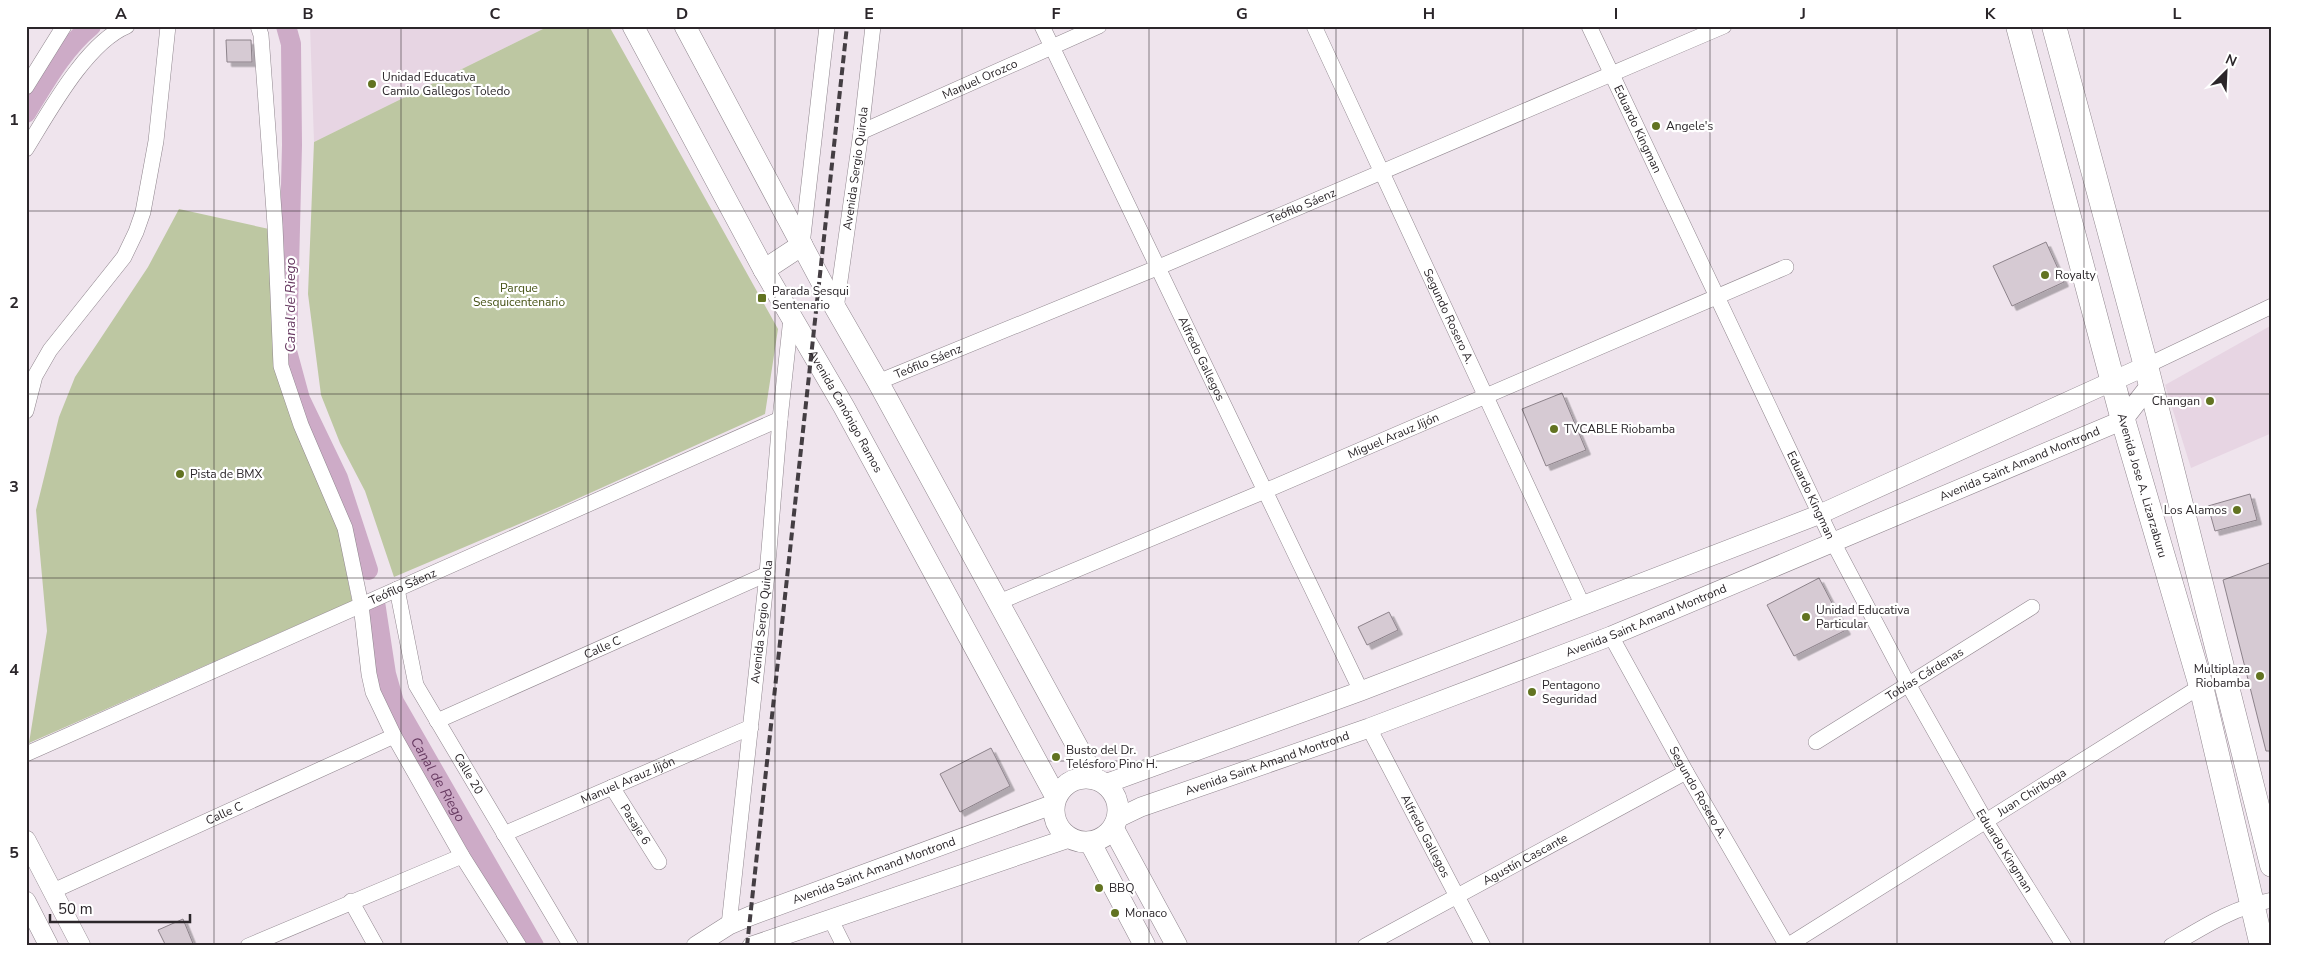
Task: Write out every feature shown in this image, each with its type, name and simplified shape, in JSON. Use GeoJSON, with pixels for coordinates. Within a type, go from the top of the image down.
{"type":"FeatureCollection","features":[{"type":"Feature","properties":{"kind":"main road","name":"Avenida Canónigo Ramos"},"geometry":{"type":"LineString","coordinates":[[633,26],[764,270],[844,407],[1055,800],[1056,823],[1062,832],[1080,840],[1146,946]]}},
{"type":"Feature","properties":{"kind":"main road"},"geometry":{"type":"LineString","coordinates":[[685,26],[836,309],[999,602],[1100,782],[1115,796],[1118,802],[1116,823],[1177,946]]}},
{"type":"Feature","properties":{"kind":"main road","name":"Avenida Jose A. Lizarzaburu"},"geometry":{"type":"LineString","coordinates":[[2018,26],[2115,381],[2123,420],[2262,902],[2262,946]]}},
{"type":"Feature","properties":{"kind":"main road"},"geometry":{"type":"LineString","coordinates":[[2054,26],[2149,375],[2272,865]]}},
{"type":"Feature","properties":{"kind":"main road"},"geometry":{"type":"LineString","coordinates":[[764,270],[802,245]]}},
{"type":"Feature","properties":{"kind":"main road"},"geometry":{"type":"LineString","coordinates":[[1055,800],[1060,790],[1072,781],[1087,778],[1100,782]]}},
{"type":"Feature","properties":{"kind":"main road"},"geometry":{"type":"LineString","coordinates":[[1080,840],[1099,840],[1116,823]]}},
{"type":"Feature","properties":{"kind":"street"},"geometry":{"type":"LineString","coordinates":[[26,87],[64,26]]}},
{"type":"Feature","properties":{"kind":"street"},"geometry":{"type":"LineString","coordinates":[[26,149],[57,98],[100,44],[127,26]]}},
{"type":"Feature","properties":{"kind":"street"},"geometry":{"type":"LineString","coordinates":[[26,411],[30,376],[62,333],[124,257],[136,232],[143,212],[156,141],[168,26]]}},
{"type":"Feature","properties":{"kind":"street"},"geometry":{"type":"LineString","coordinates":[[258,26],[261,35],[275,225],[281,366],[301,426],[345,528],[361,605],[369,674],[373,692],[394,736],[462,856],[519,946]]}},
{"type":"Feature","properties":{"kind":"street"},"geometry":{"type":"LineString","coordinates":[[802,245],[827,26]]}},
{"type":"Feature","properties":{"kind":"street","name":"Avenida Sergio Quirola"},"geometry":{"type":"LineString","coordinates":[[836,309],[861,132],[872,26]]}},
{"type":"Feature","properties":{"kind":"street","name":"Alfredo Gallegos"},"geometry":{"type":"LineString","coordinates":[[1042,26],[1361,691]]}},
{"type":"Feature","properties":{"kind":"street","name":"Manuel Orozco"},"geometry":{"type":"LineString","coordinates":[[861,132],[1099,26]]}},
{"type":"Feature","properties":{"kind":"street","name":"Segundo Rosero A."},"geometry":{"type":"LineString","coordinates":[[1314,26],[1583,606]]}},
{"type":"Feature","properties":{"kind":"street","name":"Eduardo Kingman"},"geometry":{"type":"LineString","coordinates":[[1589,26],[1818,515],[1908,684],[1985,820],[2064,946]]}},
{"type":"Feature","properties":{"kind":"street","name":"Teófilo Sáenz"},"geometry":{"type":"LineString","coordinates":[[878,382],[1158,267],[1724,26]]}},
{"type":"Feature","properties":{"kind":"street","name":"Miguel Arauz Jijón"},"geometry":{"type":"LineString","coordinates":[[999,602],[1486,397],[1786,267]]}},
{"type":"Feature","properties":{"kind":"street"},"geometry":{"type":"LineString","coordinates":[[1100,782],[1361,691],[1818,515],[2115,381],[2149,375],[2174,354],[2272,306]]}},
{"type":"Feature","properties":{"kind":"street","name":"Avenida Sergio Quirola"},"geometry":{"type":"LineString","coordinates":[[729,925],[767,574],[780,419],[791,318]]}},
{"type":"Feature","properties":{"kind":"street","name":"Avenida Saint Amand Montrond"},"geometry":{"type":"LineString","coordinates":[[1116,823],[1141,807],[1369,728],[1611,636],[2123,420],[2149,375]]}},
{"type":"Feature","properties":{"kind":"street","name":"Teófilo Sáenz"},"geometry":{"type":"LineString","coordinates":[[26,754],[780,419]]}},
{"type":"Feature","properties":{"kind":"street","name":"Calle C"},"geometry":{"type":"LineString","coordinates":[[437,720],[767,574]]}},
{"type":"Feature","properties":{"kind":"street","name":"Calle 20"},"geometry":{"type":"LineString","coordinates":[[397,590],[416,685],[571,946]]}},
{"type":"Feature","properties":{"kind":"street","name":"Tobías Cárdenas"},"geometry":{"type":"LineString","coordinates":[[1816,742],[2032,607]]}},
{"type":"Feature","properties":{"kind":"street","name":"Segundo Rosero A."},"geometry":{"type":"LineString","coordinates":[[1611,636],[1686,772],[1787,946]]}},
{"type":"Feature","properties":{"kind":"street","name":"Juan Chiriboga"},"geometry":{"type":"LineString","coordinates":[[1787,946],[2201,686]]}},
{"type":"Feature","properties":{"kind":"street","name":"Manuel Arauz Jijón"},"geometry":{"type":"LineString","coordinates":[[504,834],[751,727]]}},
{"type":"Feature","properties":{"kind":"street","name":"Alfredo Gallegos"},"geometry":{"type":"LineString","coordinates":[[1369,728],[1455,897],[1483,946]]}},
{"type":"Feature","properties":{"kind":"street","name":"Calle C"},"geometry":{"type":"LineString","coordinates":[[53,891],[394,736]]}},
{"type":"Feature","properties":{"kind":"street","name":"Agustín Cascante"},"geometry":{"type":"LineString","coordinates":[[1365,946],[1686,772]]}},
{"type":"Feature","properties":{"kind":"street","name":"Pasaje 6"},"geometry":{"type":"LineString","coordinates":[[612,787],[659,862]]}},
{"type":"Feature","properties":{"kind":"street","name":"Avenida Saint Amand Montrond"},"geometry":{"type":"LineString","coordinates":[[696,946],[729,925],[1055,800]]}},
{"type":"Feature","properties":{"kind":"street"},"geometry":{"type":"LineString","coordinates":[[26,840],[81,946]]}},
{"type":"Feature","properties":{"kind":"street"},"geometry":{"type":"LineString","coordinates":[[752,946],[1080,840]]}},
{"type":"Feature","properties":{"kind":"street"},"geometry":{"type":"LineString","coordinates":[[248,946],[351,901],[462,856]]}},
{"type":"Feature","properties":{"kind":"street"},"geometry":{"type":"LineString","coordinates":[[26,901],[49,946]]}},
{"type":"Feature","properties":{"kind":"street"},"geometry":{"type":"LineString","coordinates":[[351,901],[376,946]]}},
{"type":"Feature","properties":{"kind":"street"},"geometry":{"type":"LineString","coordinates":[[2171,946],[2225,914],[2262,902]]}},
{"type":"Feature","properties":{"kind":"street"},"geometry":{"type":"LineString","coordinates":[[832,920],[844,946]]}},
{"type":"Feature","properties":{"kind":"shaded area","name":"Unidad Educativa Camilo Gallegos Toledo"},"geometry":{"type":"Polygon","coordinates":[[[310,26],[549,26],[314,142],[310,26]]]}},
{"type":"Feature","properties":{"kind":"shaded area","name":"Changan"},"geometry":{"type":"Polygon","coordinates":[[[2272,325],[2272,433],[2191,468],[2165,385],[2272,325]]]}},
{"type":"Feature","properties":{"kind":"green space","name":"Parque Sesquicentenario"},"geometry":{"type":"Polygon","coordinates":[[[549,26],[609,26],[778,329],[765,414],[559,507],[394,577],[365,491],[340,443],[321,395],[308,294],[314,142],[549,26]]]}},
{"type":"Feature","properties":{"kind":"green space","name":"Pista de BMX"},"geometry":{"type":"Polygon","coordinates":[[[179,209],[269,229],[275,364],[338,529],[352,601],[29,743],[47,631],[36,510],[59,417],[75,377],[148,267],[179,209]]]}},
{"type":"Feature","properties":{"kind":"building"},"geometry":{"type":"Polygon","coordinates":[[[226,40],[251,40],[252,62],[227,62],[226,40]]]}},
{"type":"Feature","properties":{"kind":"building"},"geometry":{"type":"Polygon","coordinates":[[[2046,242],[2064,282],[2012,306],[1993,266],[2046,242]]]}},
{"type":"Feature","properties":{"kind":"building","name":"TVCABLE Riobamba"},"geometry":{"type":"Polygon","coordinates":[[[1562,393],[1586,450],[1546,466],[1522,409],[1562,393]]]}},
{"type":"Feature","properties":{"kind":"building"},"geometry":{"type":"Polygon","coordinates":[[[2250,494],[2257,520],[2215,531],[2208,506],[2250,494]]]}},
{"type":"Feature","properties":{"kind":"building","name":"Multiplaza Riobamba"},"geometry":{"type":"Polygon","coordinates":[[[2272,562],[2272,751],[2266,751],[2223,580],[2272,562]]]}},
{"type":"Feature","properties":{"kind":"building","name":"Unidad Educativa Particular"},"geometry":{"type":"Polygon","coordinates":[[[1819,578],[1846,630],[1794,656],[1767,605],[1819,578]]]}},
{"type":"Feature","properties":{"kind":"building"},"geometry":{"type":"Polygon","coordinates":[[[1389,612],[1398,630],[1367,645],[1358,627],[1389,612]]]}},
{"type":"Feature","properties":{"kind":"building"},"geometry":{"type":"Polygon","coordinates":[[[991,748],[1010,786],[960,812],[940,774],[991,748]]]}},
{"type":"Feature","properties":{"kind":"building"},"geometry":{"type":"Polygon","coordinates":[[[183,919],[194,946],[166,946],[158,930],[183,919]]]}},
{"type":"Feature","properties":{"kind":"waterway","name":"Canal de Riego"},"geometry":{"type":"LineString","coordinates":[[26,113],[63,55],[91,26]]}},
{"type":"Feature","properties":{"kind":"waterway","name":"Canal de Riego"},"geometry":{"type":"LineString","coordinates":[[286,26],[291,44],[292,145],[287,351],[300,399],[338,478],[368,570]]}},
{"type":"Feature","properties":{"kind":"waterway","name":"Canal de Riego"},"geometry":{"type":"LineString","coordinates":[[375,602],[386,674],[394,702],[534,946]]}},
{"type":"Feature","properties":{"kind":"railway"},"geometry":{"type":"LineString","coordinates":[[747,946],[847,26]]}},
{"type":"Feature","properties":{"kind":"place","name":"Unidad Educativa Camilo Gallegos Toledo"},"geometry":{"type":"Point","coordinates":[372,84]}},
{"type":"Feature","properties":{"kind":"place","name":"Angele's"},"geometry":{"type":"Point","coordinates":[1656,126]}},
{"type":"Feature","properties":{"kind":"place","name":"Royalty"},"geometry":{"type":"Point","coordinates":[2045,275]}},
{"type":"Feature","properties":{"kind":"place","name":"Parada Sesqui Sentenario"},"geometry":{"type":"Point","coordinates":[762,298]}},
{"type":"Feature","properties":{"kind":"place","name":"Changan"},"geometry":{"type":"Point","coordinates":[2210,401]}},
{"type":"Feature","properties":{"kind":"place","name":"TVCABLE Riobamba"},"geometry":{"type":"Point","coordinates":[1554,429]}},
{"type":"Feature","properties":{"kind":"place","name":"Pista de BMX"},"geometry":{"type":"Point","coordinates":[180,474]}},
{"type":"Feature","properties":{"kind":"place","name":"Los Alamos"},"geometry":{"type":"Point","coordinates":[2237,510]}},
{"type":"Feature","properties":{"kind":"place","name":"Unidad Educativa Particular"},"geometry":{"type":"Point","coordinates":[1806,617]}},
{"type":"Feature","properties":{"kind":"place","name":"Multiplaza Riobamba"},"geometry":{"type":"Point","coordinates":[2260,676]}},
{"type":"Feature","properties":{"kind":"place","name":"Pentagono Seguridad"},"geometry":{"type":"Point","coordinates":[1532,692]}},
{"type":"Feature","properties":{"kind":"place","name":"Busto del Dr. Telésforo Pino H."},"geometry":{"type":"Point","coordinates":[1056,757]}},
{"type":"Feature","properties":{"kind":"place","name":"BBQ"},"geometry":{"type":"Point","coordinates":[1099,888]}},
{"type":"Feature","properties":{"kind":"place","name":"Monaco"},"geometry":{"type":"Point","coordinates":[1115,913]}}]}
